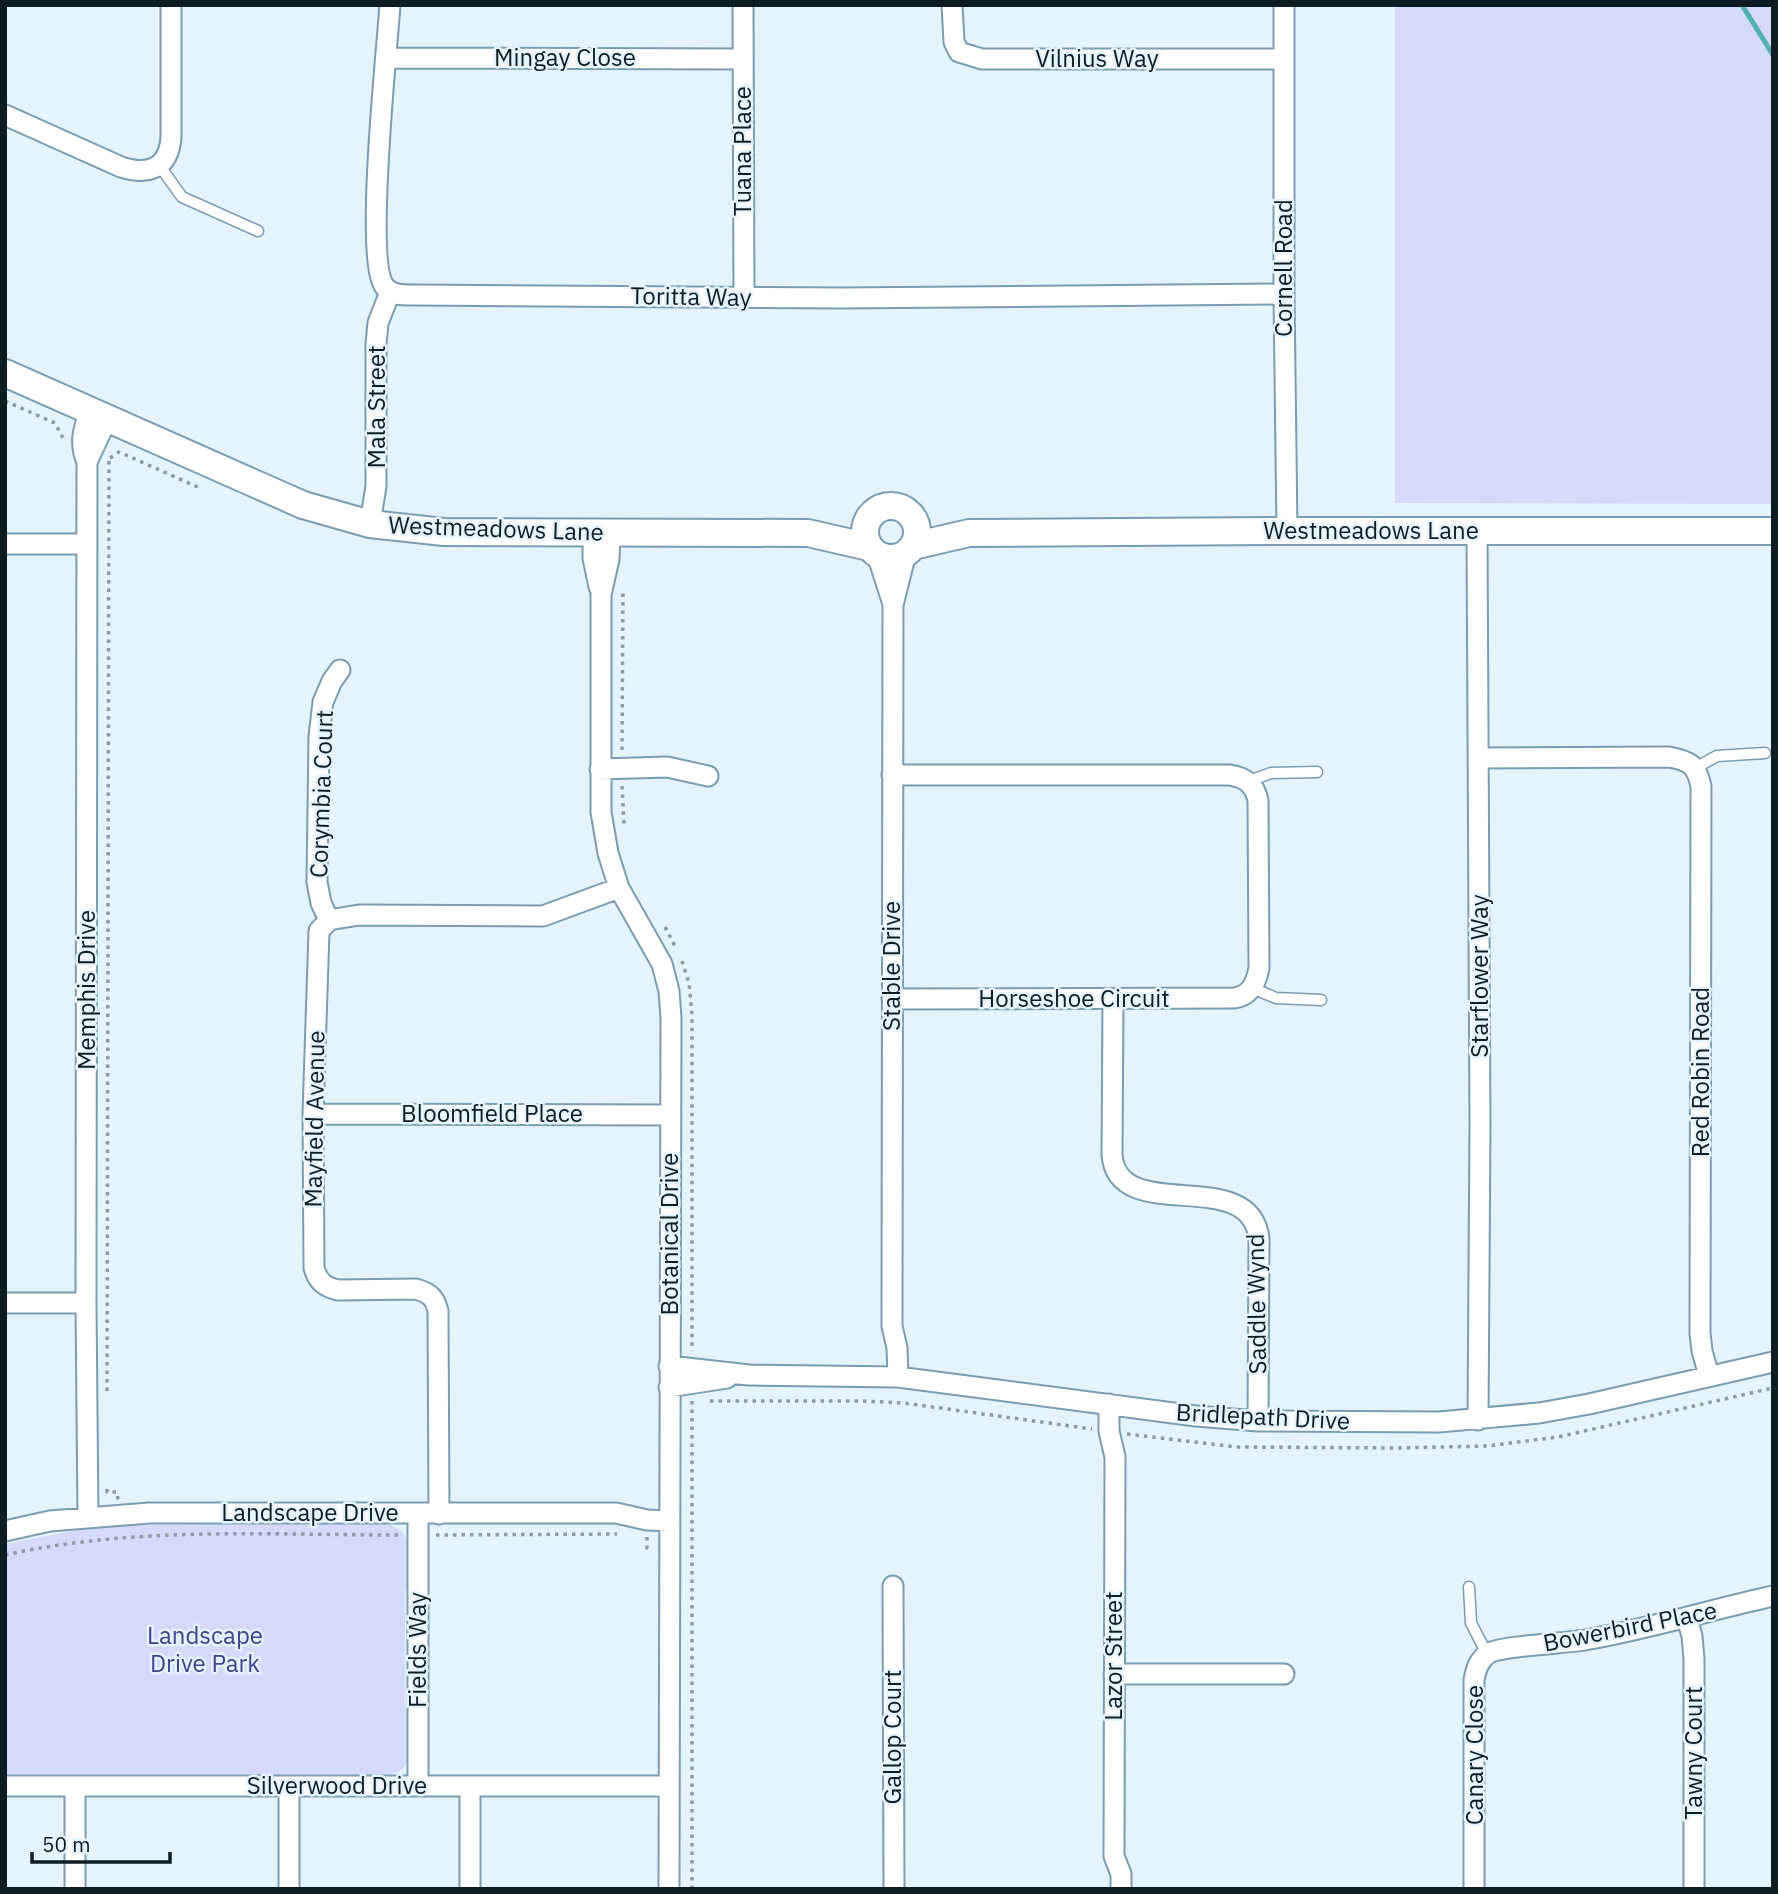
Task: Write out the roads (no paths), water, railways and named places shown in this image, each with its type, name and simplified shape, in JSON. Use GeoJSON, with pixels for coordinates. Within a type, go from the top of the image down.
{"type":"FeatureCollection","features":[{"type":"Feature","properties":{"kind":"street"},"geometry":{"type":"LineString","coordinates":[[5,115],[121,167],[141,171],[159,165],[168,156],[171,137],[171,5]]}},
{"type":"Feature","properties":{"kind":"street"},"geometry":{"type":"LineString","coordinates":[[390,5],[378,156],[377,264],[383,286],[390,292]]}},
{"type":"Feature","properties":{"kind":"street","name":"Tuana Place"},"geometry":{"type":"LineString","coordinates":[[743,5],[744,298]]}},
{"type":"Feature","properties":{"kind":"street","name":"Vilnius Way"},"geometry":{"type":"LineString","coordinates":[[953,5],[954,42],[959,52],[982,59],[1284,59]]}},
{"type":"Feature","properties":{"kind":"street","name":"Cornell Road"},"geometry":{"type":"LineString","coordinates":[[1284,5],[1287,530]]}},
{"type":"Feature","properties":{"kind":"street","name":"Mingay Close"},"geometry":{"type":"LineString","coordinates":[[387,58],[743,59]]}},
{"type":"Feature","properties":{"kind":"street","name":"Toritta Way"},"geometry":{"type":"LineString","coordinates":[[390,292],[415,295],[744,298],[1284,294]]}},
{"type":"Feature","properties":{"kind":"street","name":"Mala Street"},"geometry":{"type":"LineString","coordinates":[[370,524],[376,486],[376,344],[378,323],[390,292]]}},
{"type":"Feature","properties":{"kind":"street","name":"Westmeadows Lane"},"geometry":{"type":"LineString","coordinates":[[5,373],[303,505],[370,524],[444,532],[808,533],[871,516]]}},
{"type":"Feature","properties":{"kind":"street","name":"Memphis Drive"},"geometry":{"type":"LineString","coordinates":[[88,1518],[86,544],[87,462],[99,415]]}},
{"type":"Feature","properties":{"kind":"street"},"geometry":{"type":"LineString","coordinates":[[892,506],[907,512],[913,518],[917,532],[910,550],[890,558],[873,550],[865,531],[871,516],[884,507],[892,506]]}},
{"type":"Feature","properties":{"kind":"street","name":"Westmeadows Lane"},"geometry":{"type":"LineString","coordinates":[[913,518],[969,533]]}},
{"type":"Feature","properties":{"kind":"street","name":"Westmeadows Lane"},"geometry":{"type":"LineString","coordinates":[[910,550],[969,533],[1287,530],[1773,531]]}},
{"type":"Feature","properties":{"kind":"street","name":"Starflower Way"},"geometry":{"type":"LineString","coordinates":[[1477,531],[1478,1420]]}},
{"type":"Feature","properties":{"kind":"street","name":"Botanical Drive"},"geometry":{"type":"LineString","coordinates":[[601,533],[609,559],[601,595],[601,812],[608,853],[619,888],[662,964],[669,991],[671,1017],[669,1889]]}},
{"type":"Feature","properties":{"kind":"street","name":"Westmeadows Lane"},"geometry":{"type":"LineString","coordinates":[[808,533],[873,550]]}},
{"type":"Feature","properties":{"kind":"street"},"geometry":{"type":"LineString","coordinates":[[5,544],[86,544]]}},
{"type":"Feature","properties":{"kind":"street","name":"Stable Drive"},"geometry":{"type":"LineString","coordinates":[[873,550],[885,574],[893,605],[892,1326],[887,1342],[891,1377]]}},
{"type":"Feature","properties":{"kind":"street","name":"Stable Drive"},"geometry":{"type":"LineString","coordinates":[[893,605],[910,550]]}},
{"type":"Feature","properties":{"kind":"street","name":"Corymbia Court"},"geometry":{"type":"LineString","coordinates":[[329,919],[321,903],[317,882],[319,736],[323,702],[340,670]]}},
{"type":"Feature","properties":{"kind":"street"},"geometry":{"type":"LineString","coordinates":[[1479,758],[1669,757],[1686,761],[1695,768]]}},
{"type":"Feature","properties":{"kind":"street"},"geometry":{"type":"LineString","coordinates":[[600,769],[667,767],[708,776]]}},
{"type":"Feature","properties":{"kind":"street","name":"Red Robin Road"},"geometry":{"type":"LineString","coordinates":[[1695,768],[1701,786],[1700,1333],[1709,1376]]}},
{"type":"Feature","properties":{"kind":"street"},"geometry":{"type":"LineString","coordinates":[[892,775],[1229,775],[1249,782],[1258,801],[1259,968],[1252,988]]}},
{"type":"Feature","properties":{"kind":"street"},"geometry":{"type":"LineString","coordinates":[[329,919],[359,915],[543,916],[619,888]]}},
{"type":"Feature","properties":{"kind":"street","name":"Mayfield Avenue"},"geometry":{"type":"LineString","coordinates":[[329,919],[322,925],[318,942],[313,1114],[316,1275],[327,1287],[338,1290],[416,1289],[427,1292],[436,1302],[439,1514]]}},
{"type":"Feature","properties":{"kind":"street","name":"Horseshoe Circuit"},"geometry":{"type":"LineString","coordinates":[[892,999],[1224,999],[1240,997],[1252,988]]}},
{"type":"Feature","properties":{"kind":"street","name":"Saddle Wynd"},"geometry":{"type":"LineString","coordinates":[[1112,999],[1112,1155],[1118,1177],[1139,1189],[1234,1204],[1255,1220],[1259,1238],[1258,1421]]}},
{"type":"Feature","properties":{"kind":"street","name":"Bloomfield Place"},"geometry":{"type":"LineString","coordinates":[[313,1114],[671,1115]]}},
{"type":"Feature","properties":{"kind":"street"},"geometry":{"type":"LineString","coordinates":[[5,1303],[86,1303]]}},
{"type":"Feature","properties":{"kind":"street","name":"Bridlepath Drive"},"geometry":{"type":"LineString","coordinates":[[669,1366],[749,1375],[891,1377],[1258,1421],[1478,1420],[1590,1404],[1773,1362]]}},
{"type":"Feature","properties":{"kind":"street","name":"Bridlepath Drive"},"geometry":{"type":"LineString","coordinates":[[669,1387],[749,1375]]}},
{"type":"Feature","properties":{"kind":"street","name":"Lazor Street"},"geometry":{"type":"LineString","coordinates":[[1108,1889],[1108,1874],[1114,1856],[1115,1457],[1121,1433],[1116,1406]]}},
{"type":"Feature","properties":{"kind":"street","name":"Landscape Drive"},"geometry":{"type":"LineString","coordinates":[[5,1531],[50,1521],[118,1515],[616,1513],[647,1506],[670,1513]]}},
{"type":"Feature","properties":{"kind":"street","name":"Fields Way"},"geometry":{"type":"LineString","coordinates":[[418,1513],[418,1786]]}},
{"type":"Feature","properties":{"kind":"street","name":"Gallop Court"},"geometry":{"type":"LineString","coordinates":[[893,1586],[894,1889]]}},
{"type":"Feature","properties":{"kind":"street","name":"Bowerbird Place"},"geometry":{"type":"LineString","coordinates":[[1488,1654],[1586,1640],[1773,1596]]}},
{"type":"Feature","properties":{"kind":"street","name":"Tawny Court"},"geometry":{"type":"LineString","coordinates":[[1687,1618],[1694,1659],[1694,1889]]}},
{"type":"Feature","properties":{"kind":"street","name":"Canary Close"},"geometry":{"type":"LineString","coordinates":[[1474,1889],[1474,1680],[1479,1662],[1488,1654]]}},
{"type":"Feature","properties":{"kind":"street"},"geometry":{"type":"LineString","coordinates":[[1114,1674],[1284,1674]]}},
{"type":"Feature","properties":{"kind":"street","name":"Silverwood Drive"},"geometry":{"type":"LineString","coordinates":[[5,1786],[669,1786]]}},
{"type":"Feature","properties":{"kind":"street"},"geometry":{"type":"LineString","coordinates":[[75,1786],[75,1889]]}},
{"type":"Feature","properties":{"kind":"street"},"geometry":{"type":"LineString","coordinates":[[289,1786],[289,1889]]}},
{"type":"Feature","properties":{"kind":"street"},"geometry":{"type":"LineString","coordinates":[[470,1786],[470,1889]]}},
{"type":"Feature","properties":{"kind":"street","name":"Lazor Street"},"geometry":{"type":"LineString","coordinates":[[1114,1856],[1121,1874],[1121,1889]]}},
{"type":"Feature","properties":{"kind":"lane"},"geometry":{"type":"LineString","coordinates":[[159,165],[182,197],[258,231]]}},
{"type":"Feature","properties":{"kind":"lane"},"geometry":{"type":"LineString","coordinates":[[1695,768],[1717,756],[1765,753]]}},
{"type":"Feature","properties":{"kind":"lane"},"geometry":{"type":"LineString","coordinates":[[1249,782],[1271,773],[1317,772]]}},
{"type":"Feature","properties":{"kind":"lane"},"geometry":{"type":"LineString","coordinates":[[1252,988],[1276,998],[1321,1000]]}},
{"type":"Feature","properties":{"kind":"lane","name":"Canary Close"},"geometry":{"type":"LineString","coordinates":[[1469,1587],[1471,1623],[1488,1654]]}},
{"type":"Feature","properties":{"kind":"waterway"},"geometry":{"type":"LineString","coordinates":[[1742,5],[1773,55]]}},
{"type":"Feature","properties":{"kind":"park label","name":"Landscape Drive Park"},"geometry":{"type":"Point","coordinates":[205,1650]}}]}
